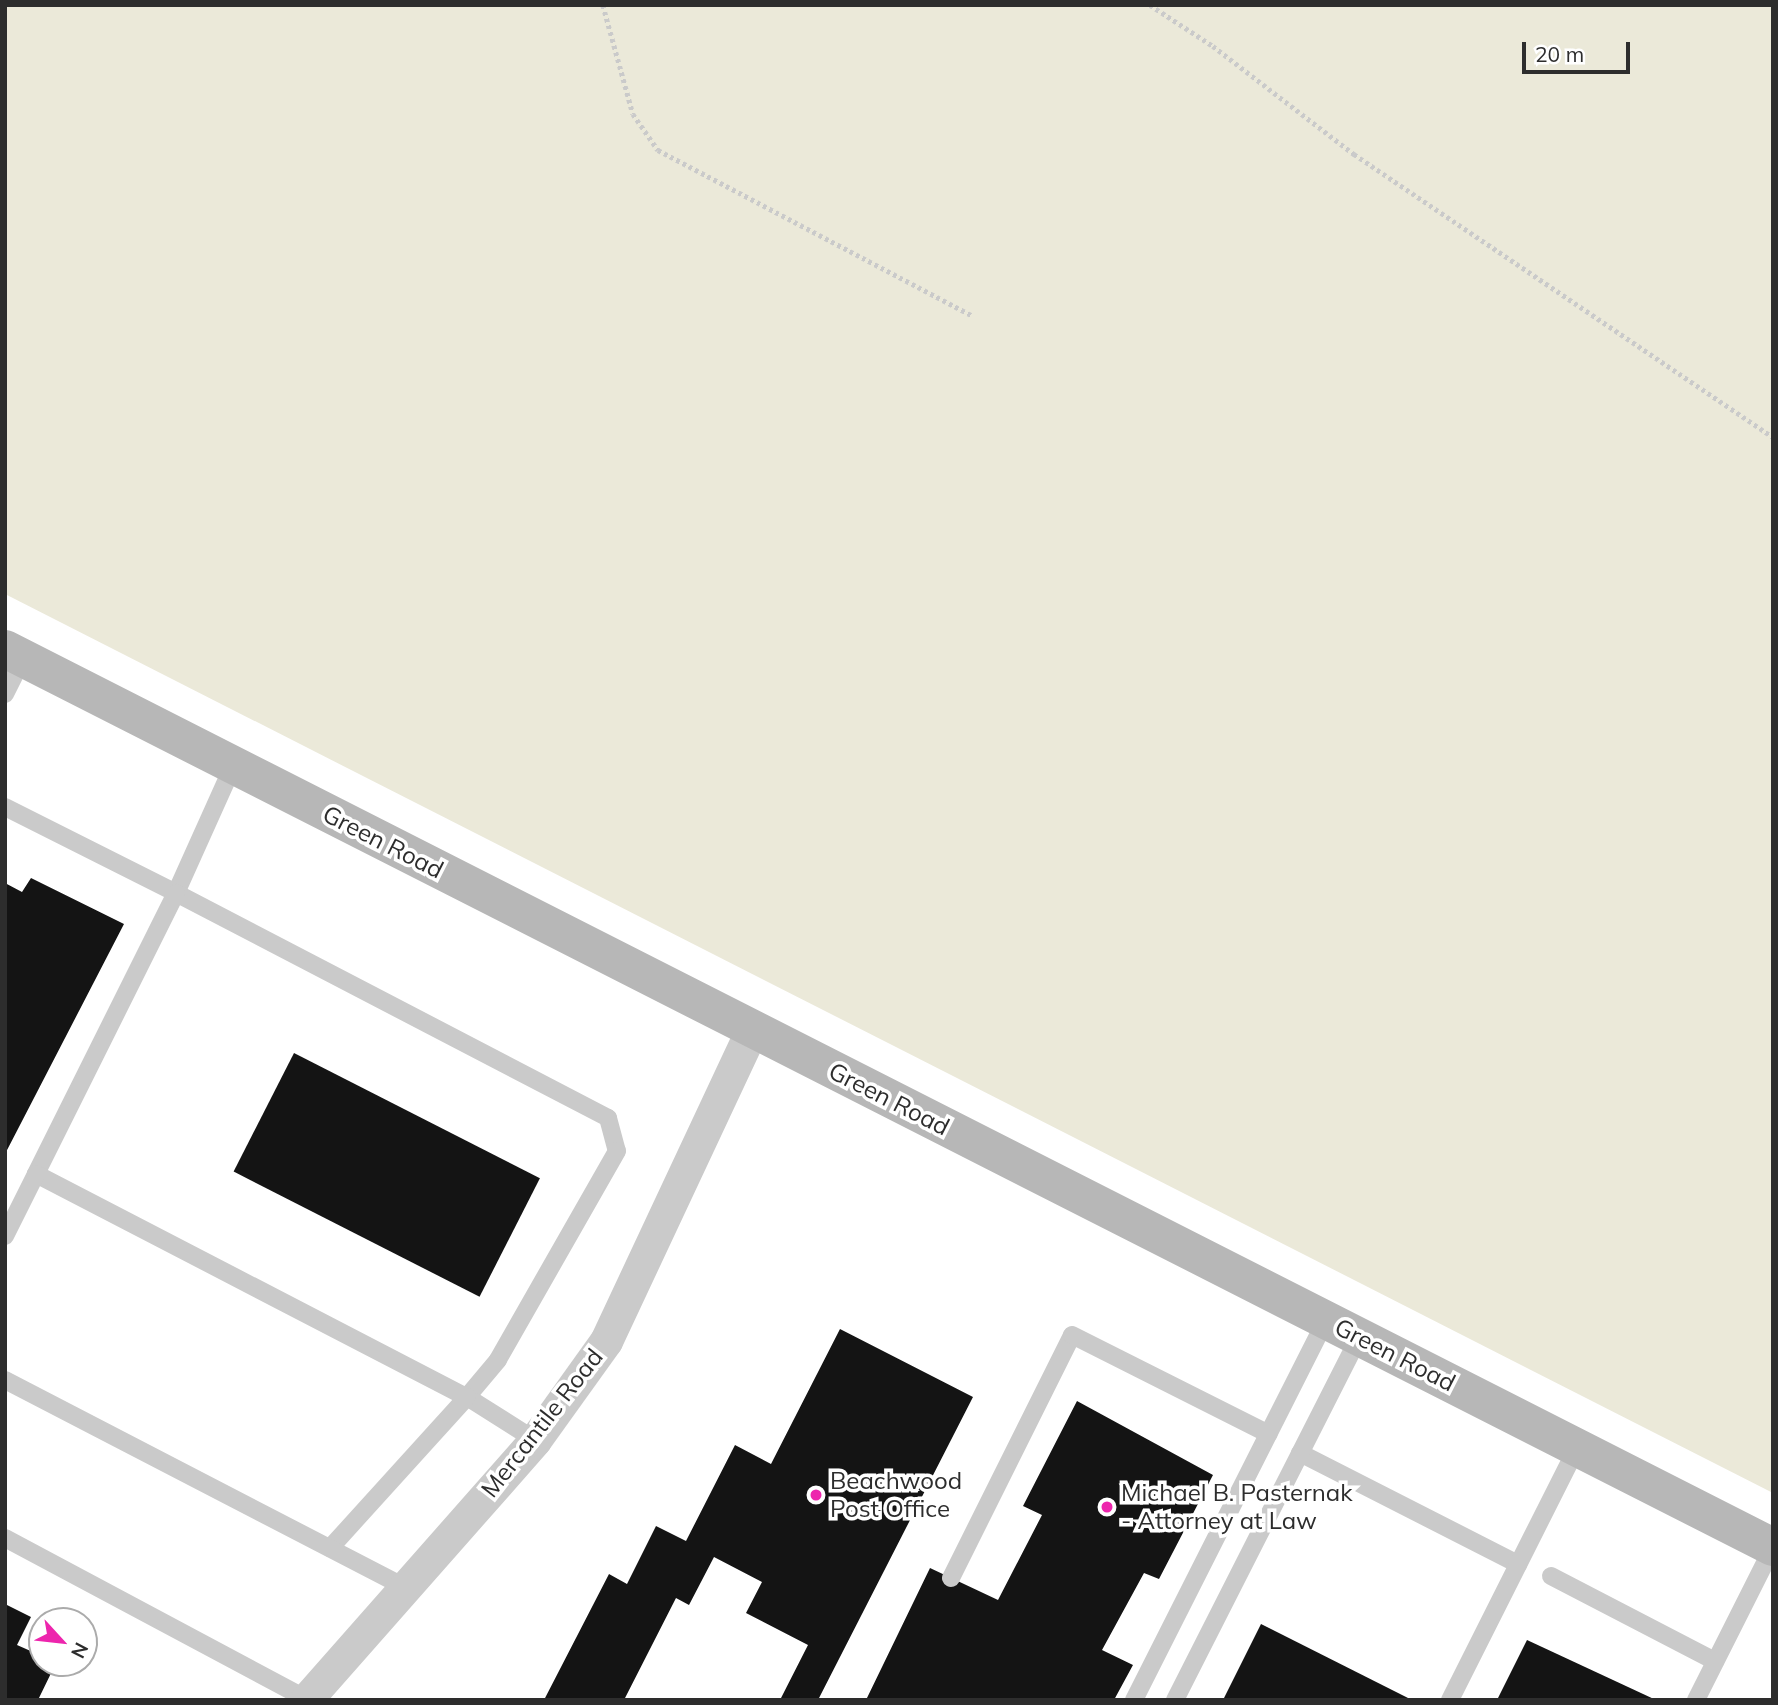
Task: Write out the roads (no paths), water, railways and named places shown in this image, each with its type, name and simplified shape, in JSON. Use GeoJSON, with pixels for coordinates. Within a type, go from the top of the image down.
{"type":"FeatureCollection","features":[{"type":"Feature","properties":{"kind":"main road","name":"Green Road"},"geometry":{"type":"LineString","coordinates":[[14,654],[1773,1548]]}},
{"type":"Feature","properties":{"kind":"street","name":"Mercantile Road"},"geometry":{"type":"LineString","coordinates":[[307,1699],[535,1440],[606,1340],[752,1029]]}},
{"type":"Feature","properties":{"kind":"lane"},"geometry":{"type":"LineString","coordinates":[[5,694],[14,654]]}},
{"type":"Feature","properties":{"kind":"lane"},"geometry":{"type":"LineString","coordinates":[[5,1236],[176,893],[233,766]]}},
{"type":"Feature","properties":{"kind":"lane"},"geometry":{"type":"LineString","coordinates":[[5,807],[608,1118],[617,1151],[498,1360],[330,1548]]}},
{"type":"Feature","properties":{"kind":"lane"},"geometry":{"type":"LineString","coordinates":[[36,1174],[467,1397],[535,1440]]}},
{"type":"Feature","properties":{"kind":"lane"},"geometry":{"type":"LineString","coordinates":[[1134,1700],[1269,1434],[1343,1328]]}},
{"type":"Feature","properties":{"kind":"lane"},"geometry":{"type":"LineString","coordinates":[[1175,1700],[1300,1453],[1343,1328]]}},
{"type":"Feature","properties":{"kind":"lane"},"geometry":{"type":"LineString","coordinates":[[951,1578],[1072,1335],[1269,1434]]}},
{"type":"Feature","properties":{"kind":"lane"},"geometry":{"type":"LineString","coordinates":[[5,1380],[405,1587]]}},
{"type":"Feature","properties":{"kind":"lane"},"geometry":{"type":"LineString","coordinates":[[1450,1700],[1577,1447]]}},
{"type":"Feature","properties":{"kind":"lane"},"geometry":{"type":"LineString","coordinates":[[1300,1453],[1518,1564]]}},
{"type":"Feature","properties":{"kind":"lane"},"geometry":{"type":"LineString","coordinates":[[5,1538],[307,1699]]}},
{"type":"Feature","properties":{"kind":"lane"},"geometry":{"type":"LineString","coordinates":[[1696,1700],[1773,1548]]}},
{"type":"Feature","properties":{"kind":"lane"},"geometry":{"type":"LineString","coordinates":[[1551,1576],[1715,1661]]}},
{"type":"Feature","properties":{"kind":"place","name":"Beachwood Post Office"},"geometry":{"type":"Point","coordinates":[816,1495]}},
{"type":"Feature","properties":{"kind":"place","name":"Michael B. Pasternak - Attorney at Law"},"geometry":{"type":"Point","coordinates":[1107,1507]}}]}
